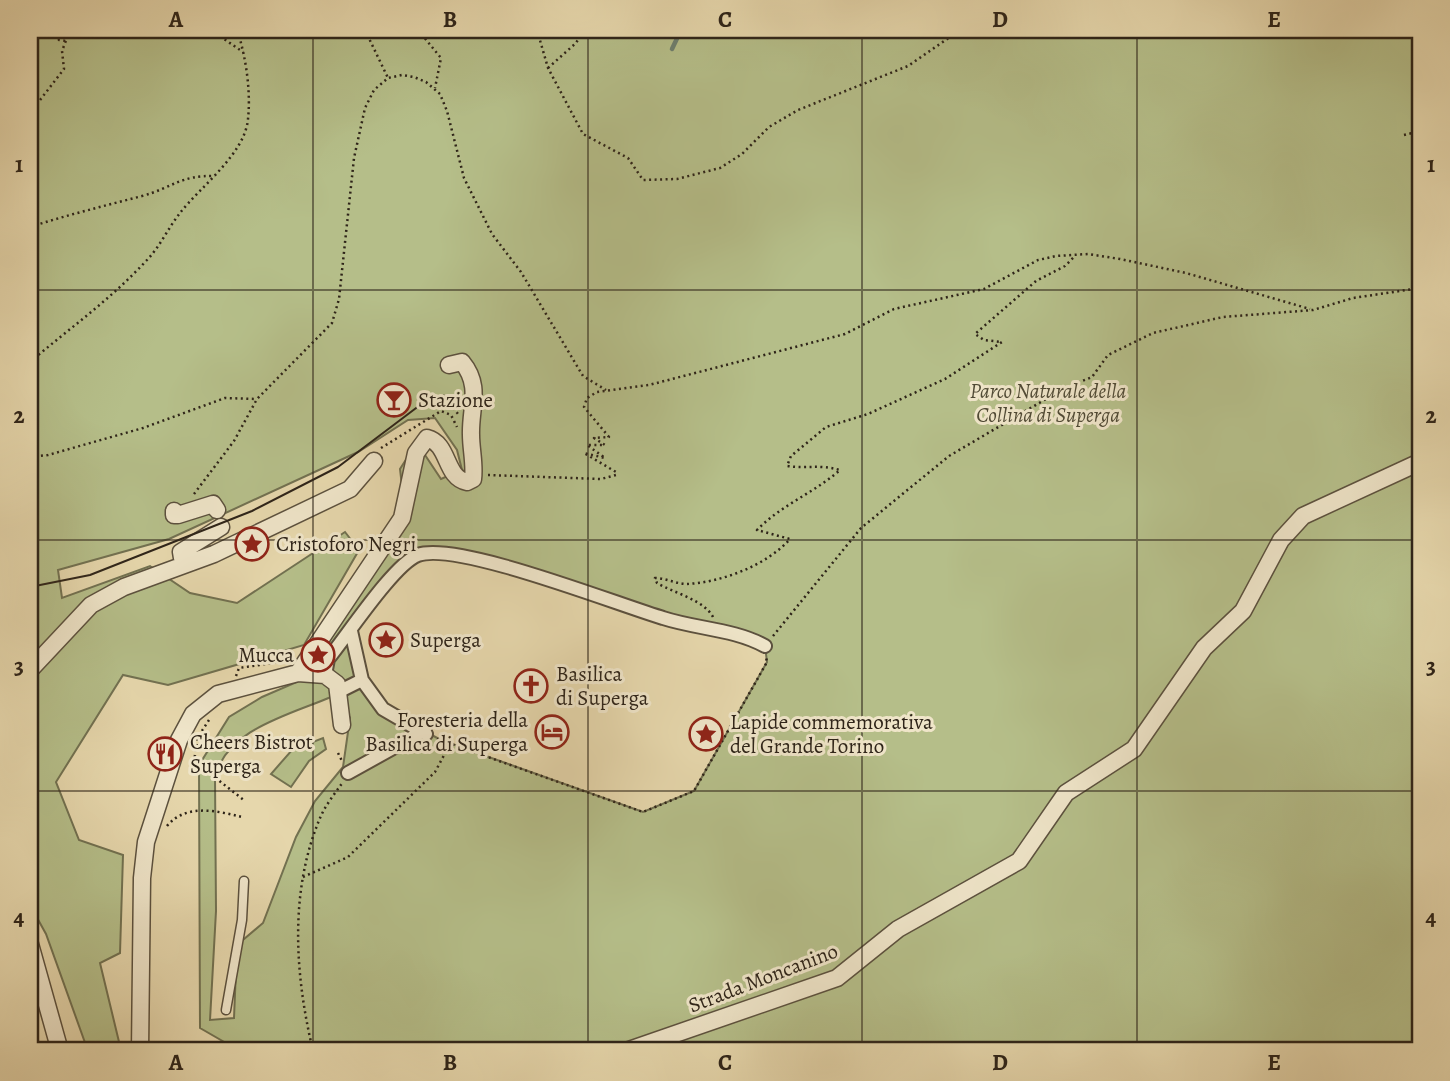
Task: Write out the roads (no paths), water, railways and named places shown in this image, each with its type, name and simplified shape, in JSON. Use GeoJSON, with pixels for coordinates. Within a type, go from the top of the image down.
{"type":"FeatureCollection","features":[{"type":"Feature","properties":{"kind":"street"},"geometry":{"type":"LineString","coordinates":[[298,673],[402,518],[416,453],[422,442],[427,438],[440,444],[456,477],[461,481],[470,481],[474,475],[471,426],[476,396],[469,370],[462,362],[449,365]]}},
{"type":"Feature","properties":{"kind":"street"},"geometry":{"type":"LineString","coordinates":[[30,670],[91,605],[124,587],[189,563],[350,489],[374,461]]}},
{"type":"Feature","properties":{"kind":"street","name":"Strada Moncanino"},"geometry":{"type":"LineString","coordinates":[[626,1051],[837,978],[898,929],[1019,861],[1066,793],[1134,748],[1204,648],[1243,611],[1281,540],[1303,516],[1420,462]]}},
{"type":"Feature","properties":{"kind":"street"},"geometry":{"type":"LineString","coordinates":[[174,511],[174,515],[178,515],[213,504],[217,510]]}},
{"type":"Feature","properties":{"kind":"street"},"geometry":{"type":"LineString","coordinates":[[189,563],[182,558],[181,552],[219,531],[221,527]]}},
{"type":"Feature","properties":{"kind":"street"},"geometry":{"type":"LineString","coordinates":[[140,1051],[142,878],[152,821],[179,740],[192,714],[218,694],[326,668],[394,575],[415,556],[433,551],[483,560],[666,620],[750,638],[765,646]]}},
{"type":"Feature","properties":{"kind":"street"},"geometry":{"type":"LineString","coordinates":[[348,773],[423,733],[383,709],[362,680],[351,631]]}},
{"type":"Feature","properties":{"kind":"street"},"geometry":{"type":"LineString","coordinates":[[326,668],[337,684],[342,725]]}},
{"type":"Feature","properties":{"kind":"street"},"geometry":{"type":"LineString","coordinates":[[338,692],[362,680]]}},
{"type":"Feature","properties":{"kind":"street"},"geometry":{"type":"LineString","coordinates":[[30,944],[60,1051]]}},
{"type":"Feature","properties":{"kind":"lane"},"geometry":{"type":"LineString","coordinates":[[226,1010],[242,920],[244,881]]}},
{"type":"Feature","properties":{"kind":"waterway"},"geometry":{"type":"LineString","coordinates":[[672,49],[681,30]]}},
{"type":"Feature","properties":{"kind":"tram line"},"geometry":{"type":"LineString","coordinates":[[30,587],[90,575],[252,511],[338,467],[432,396]]}},
{"type":"Feature","properties":{"kind":"place","name":"Stazione"},"geometry":{"type":"Point","coordinates":[394,400]}},
{"type":"Feature","properties":{"kind":"place","name":"Cristoforo Negri"},"geometry":{"type":"Point","coordinates":[252,544]}},
{"type":"Feature","properties":{"kind":"place","name":"Superga"},"geometry":{"type":"Point","coordinates":[386,640]}},
{"type":"Feature","properties":{"kind":"place","name":"Mucca"},"geometry":{"type":"Point","coordinates":[318,655]}},
{"type":"Feature","properties":{"kind":"place","name":"Basilica di Superga"},"geometry":{"type":"Point","coordinates":[531,686]}},
{"type":"Feature","properties":{"kind":"place","name":"Foresteria della Basilica di Superga"},"geometry":{"type":"Point","coordinates":[552,732]}},
{"type":"Feature","properties":{"kind":"place","name":"Lapide commemorativa del Grande Torino"},"geometry":{"type":"Point","coordinates":[706,734]}},
{"type":"Feature","properties":{"kind":"place","name":"Cheers Bistrot Superga"},"geometry":{"type":"Point","coordinates":[165,754]}},
{"type":"Feature","properties":{"kind":"park label","name":"Parco Naturale della Collina di Superga"},"geometry":{"type":"Point","coordinates":[1048,403]}}]}
